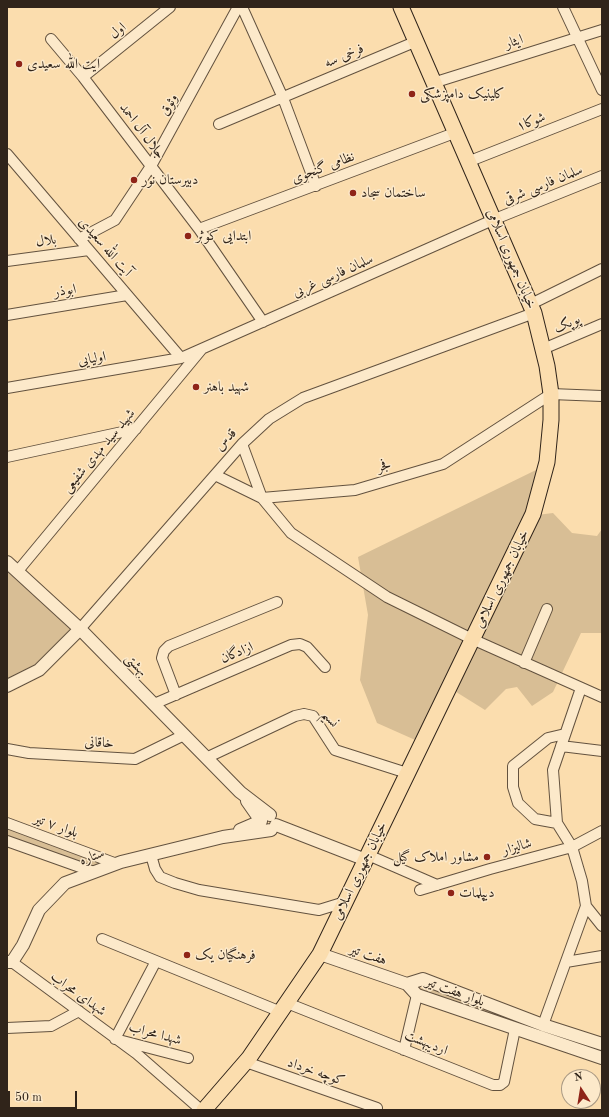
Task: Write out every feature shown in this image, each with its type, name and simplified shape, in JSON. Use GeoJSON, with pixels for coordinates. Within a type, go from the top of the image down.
{"type":"FeatureCollection","features":[{"type":"Feature","properties":{"kind":"main road","name":"خیابان جمهوری اسلامی"},"geometry":{"type":"LineString","coordinates":[[204,1110],[246,1062],[320,954],[533,514],[547,462],[551,420],[551,394],[543,349],[532,308],[436,82],[402,7]]}},
{"type":"Feature","properties":{"kind":"street","name":"اول"},"geometry":{"type":"LineString","coordinates":[[83,76],[170,7]]}},
{"type":"Feature","properties":{"kind":"street","name":"وثوق"},"geometry":{"type":"LineString","coordinates":[[79,239],[115,220],[151,166],[238,7]]}},
{"type":"Feature","properties":{"kind":"street"},"geometry":{"type":"LineString","coordinates":[[242,7],[283,98],[316,186]]}},
{"type":"Feature","properties":{"kind":"street"},"geometry":{"type":"LineString","coordinates":[[563,7],[602,90]]}},
{"type":"Feature","properties":{"kind":"street","name":"ایثار"},"geometry":{"type":"LineString","coordinates":[[436,82],[602,30]]}},
{"type":"Feature","properties":{"kind":"street","name":"جلال آل احمد"},"geometry":{"type":"LineString","coordinates":[[50,39],[83,76],[199,229],[262,322]]}},
{"type":"Feature","properties":{"kind":"street","name":"فرخی سه"},"geometry":{"type":"LineString","coordinates":[[219,124],[417,41]]}},
{"type":"Feature","properties":{"kind":"street","name":"شوکا۱"},"geometry":{"type":"LineString","coordinates":[[470,161],[602,109]]}},
{"type":"Feature","properties":{"kind":"street","name":"نظامی گنجوی"},"geometry":{"type":"LineString","coordinates":[[199,229],[457,132]]}},
{"type":"Feature","properties":{"kind":"street","name":"آیت الله سعیدی"},"geometry":{"type":"LineString","coordinates":[[7,154],[181,358]]}},
{"type":"Feature","properties":{"kind":"street","name":"سلمان فارسی شرقی"},"geometry":{"type":"LineString","coordinates":[[495,219],[602,176]]}},
{"type":"Feature","properties":{"kind":"street","name":"سلمان فارسی غربی"},"geometry":{"type":"LineString","coordinates":[[181,358],[495,219]]}},
{"type":"Feature","properties":{"kind":"street","name":"بلال"},"geometry":{"type":"LineString","coordinates":[[7,260],[89,250]]}},
{"type":"Feature","properties":{"kind":"street"},"geometry":{"type":"LineString","coordinates":[[532,308],[602,269]]}},
{"type":"Feature","properties":{"kind":"street","name":"ابوذر"},"geometry":{"type":"LineString","coordinates":[[7,315],[127,295]]}},
{"type":"Feature","properties":{"kind":"street","name":"قدس"},"geometry":{"type":"LineString","coordinates":[[7,686],[39,670],[80,629],[215,474],[242,444],[268,419],[303,398],[532,308]]}},
{"type":"Feature","properties":{"kind":"street","name":"پوپک"},"geometry":{"type":"LineString","coordinates":[[543,349],[602,324]]}},
{"type":"Feature","properties":{"kind":"street","name":"شهید سید مهدی شفیعی"},"geometry":{"type":"LineString","coordinates":[[17,572],[202,348]]}},
{"type":"Feature","properties":{"kind":"street","name":"اولیایی"},"geometry":{"type":"LineString","coordinates":[[7,388],[181,358]]}},
{"type":"Feature","properties":{"kind":"street"},"geometry":{"type":"LineString","coordinates":[[551,394],[602,396]]}},
{"type":"Feature","properties":{"kind":"street","name":"فجر"},"geometry":{"type":"LineString","coordinates":[[262,498],[355,490],[443,464],[551,394]]}},
{"type":"Feature","properties":{"kind":"street"},"geometry":{"type":"LineString","coordinates":[[7,457],[136,428]]}},
{"type":"Feature","properties":{"kind":"street"},"geometry":{"type":"LineString","coordinates":[[242,444],[262,498],[291,533],[387,597],[472,639],[602,697]]}},
{"type":"Feature","properties":{"kind":"street"},"geometry":{"type":"LineString","coordinates":[[215,474],[262,498]]}},
{"type":"Feature","properties":{"kind":"street","name":"بهشتی"},"geometry":{"type":"LineString","coordinates":[[7,562],[80,629],[269,823]]}},
{"type":"Feature","properties":{"kind":"street"},"geometry":{"type":"LineString","coordinates":[[176,695],[162,658],[164,651],[169,646],[277,602]]}},
{"type":"Feature","properties":{"kind":"street"},"geometry":{"type":"LineString","coordinates":[[524,663],[548,609]]}},
{"type":"Feature","properties":{"kind":"street","name":"ازادگان"},"geometry":{"type":"LineString","coordinates":[[154,704],[291,645],[300,644],[307,647],[325,666]]}},
{"type":"Feature","properties":{"kind":"street"},"geometry":{"type":"LineString","coordinates":[[543,1024],[586,906],[582,881],[572,847],[557,822],[553,770],[582,688]]}},
{"type":"Feature","properties":{"kind":"street","name":"نسیم"},"geometry":{"type":"LineString","coordinates":[[206,758],[296,716],[304,714],[313,716],[335,750],[407,773]]}},
{"type":"Feature","properties":{"kind":"street"},"geometry":{"type":"LineString","coordinates":[[557,822],[535,819],[518,803],[513,787],[513,766],[548,738],[565,734]]}},
{"type":"Feature","properties":{"kind":"street","name":"خاقانی"},"geometry":{"type":"LineString","coordinates":[[7,749],[29,753],[135,759],[184,735]]}},
{"type":"Feature","properties":{"kind":"street"},"geometry":{"type":"LineString","coordinates":[[561,746],[602,750]]}},
{"type":"Feature","properties":{"kind":"street","name":"بلوار ۷ تیر"},"geometry":{"type":"LineString","coordinates":[[7,823],[117,864]]}},
{"type":"Feature","properties":{"kind":"street"},"geometry":{"type":"LineString","coordinates":[[269,823],[367,857],[437,885]]}},
{"type":"Feature","properties":{"kind":"street","name":"ستاره"},"geometry":{"type":"LineString","coordinates":[[9,962],[23,945],[39,910],[65,882],[117,864],[223,837],[269,823]]}},
{"type":"Feature","properties":{"kind":"street","name":"شالیزار"},"geometry":{"type":"LineString","coordinates":[[420,890],[572,847],[602,831]]}},
{"type":"Feature","properties":{"kind":"street"},"geometry":{"type":"LineString","coordinates":[[7,841],[94,872]]}},
{"type":"Feature","properties":{"kind":"street"},"geometry":{"type":"LineString","coordinates":[[151,855],[155,868],[160,877],[174,883],[199,890],[319,910],[345,902]]}},
{"type":"Feature","properties":{"kind":"street"},"geometry":{"type":"LineString","coordinates":[[586,906],[602,926]]}},
{"type":"Feature","properties":{"kind":"street","name":"اردیبهشت"},"geometry":{"type":"LineString","coordinates":[[102,939],[156,961],[404,1050],[493,1085],[500,1086],[504,1082],[515,1029]]}},
{"type":"Feature","properties":{"kind":"street","name":"هفت تیر"},"geometry":{"type":"LineString","coordinates":[[320,954],[407,984]]}},
{"type":"Feature","properties":{"kind":"street"},"geometry":{"type":"LineString","coordinates":[[566,962],[602,956]]}},
{"type":"Feature","properties":{"kind":"street"},"geometry":{"type":"LineString","coordinates":[[115,1038],[156,961]]}},
{"type":"Feature","properties":{"kind":"street","name":"شهدای محراب"},"geometry":{"type":"LineString","coordinates":[[9,962],[137,1054],[201,1110]]}},
{"type":"Feature","properties":{"kind":"street","name":"بلوار هفت تیر"},"geometry":{"type":"LineString","coordinates":[[602,1044],[543,1024],[423,979],[407,984],[417,995],[602,1058]]}},
{"type":"Feature","properties":{"kind":"street"},"geometry":{"type":"LineString","coordinates":[[404,1050],[417,995]]}},
{"type":"Feature","properties":{"kind":"street"},"geometry":{"type":"LineString","coordinates":[[7,1028],[51,1026],[79,1012]]}},
{"type":"Feature","properties":{"kind":"street","name":"شهدا محراب"},"geometry":{"type":"LineString","coordinates":[[115,1038],[188,1058]]}},
{"type":"Feature","properties":{"kind":"street","name":"کوچه خرداد"},"geometry":{"type":"LineString","coordinates":[[246,1062],[377,1108]]}},
{"type":"Feature","properties":{"kind":"shaded area"},"geometry":{"type":"Polygon","coordinates":[[[546,463],[532,514],[422,743],[377,723],[360,680],[368,615],[358,557],[536,470],[546,463]]]}},
{"type":"Feature","properties":{"kind":"shaded area"},"geometry":{"type":"Polygon","coordinates":[[[553,513],[572,533],[597,536],[602,529],[602,633],[581,633],[553,692],[532,706],[517,687],[506,689],[485,710],[453,690],[537,515],[553,513]]]}},
{"type":"Feature","properties":{"kind":"shaded area"},"geometry":{"type":"Polygon","coordinates":[[[7,562],[80,629],[39,670],[7,686],[7,562]]]}},
{"type":"Feature","properties":{"kind":"shaded area"},"geometry":{"type":"Polygon","coordinates":[[[7,824],[117,864],[98,871],[7,838],[7,824]]]}},
{"type":"Feature","properties":{"kind":"shaded area"},"geometry":{"type":"Polygon","coordinates":[[[428,985],[602,1045],[602,1058],[410,993],[428,985]]]}},
{"type":"Feature","properties":{"kind":"place","name":"ایت الله سعیدی"},"geometry":{"type":"Point","coordinates":[19,64]}},
{"type":"Feature","properties":{"kind":"place","name":"کلینیک دامپزشکی"},"geometry":{"type":"Point","coordinates":[412,94]}},
{"type":"Feature","properties":{"kind":"place","name":"دبیرستان نور"},"geometry":{"type":"Point","coordinates":[134,180]}},
{"type":"Feature","properties":{"kind":"place","name":"ساختمان سجاد"},"geometry":{"type":"Point","coordinates":[353,193]}},
{"type":"Feature","properties":{"kind":"place","name":"ابتدایی کوثر"},"geometry":{"type":"Point","coordinates":[188,236]}},
{"type":"Feature","properties":{"kind":"place","name":"شهید باهنر"},"geometry":{"type":"Point","coordinates":[196,387]}},
{"type":"Feature","properties":{"kind":"place","name":"مشاور املاک گیل"},"geometry":{"type":"Point","coordinates":[487,857]}},
{"type":"Feature","properties":{"kind":"place","name":"دیپلمات"},"geometry":{"type":"Point","coordinates":[451,893]}},
{"type":"Feature","properties":{"kind":"place","name":"فرهنگیان یک"},"geometry":{"type":"Point","coordinates":[187,955]}}]}
